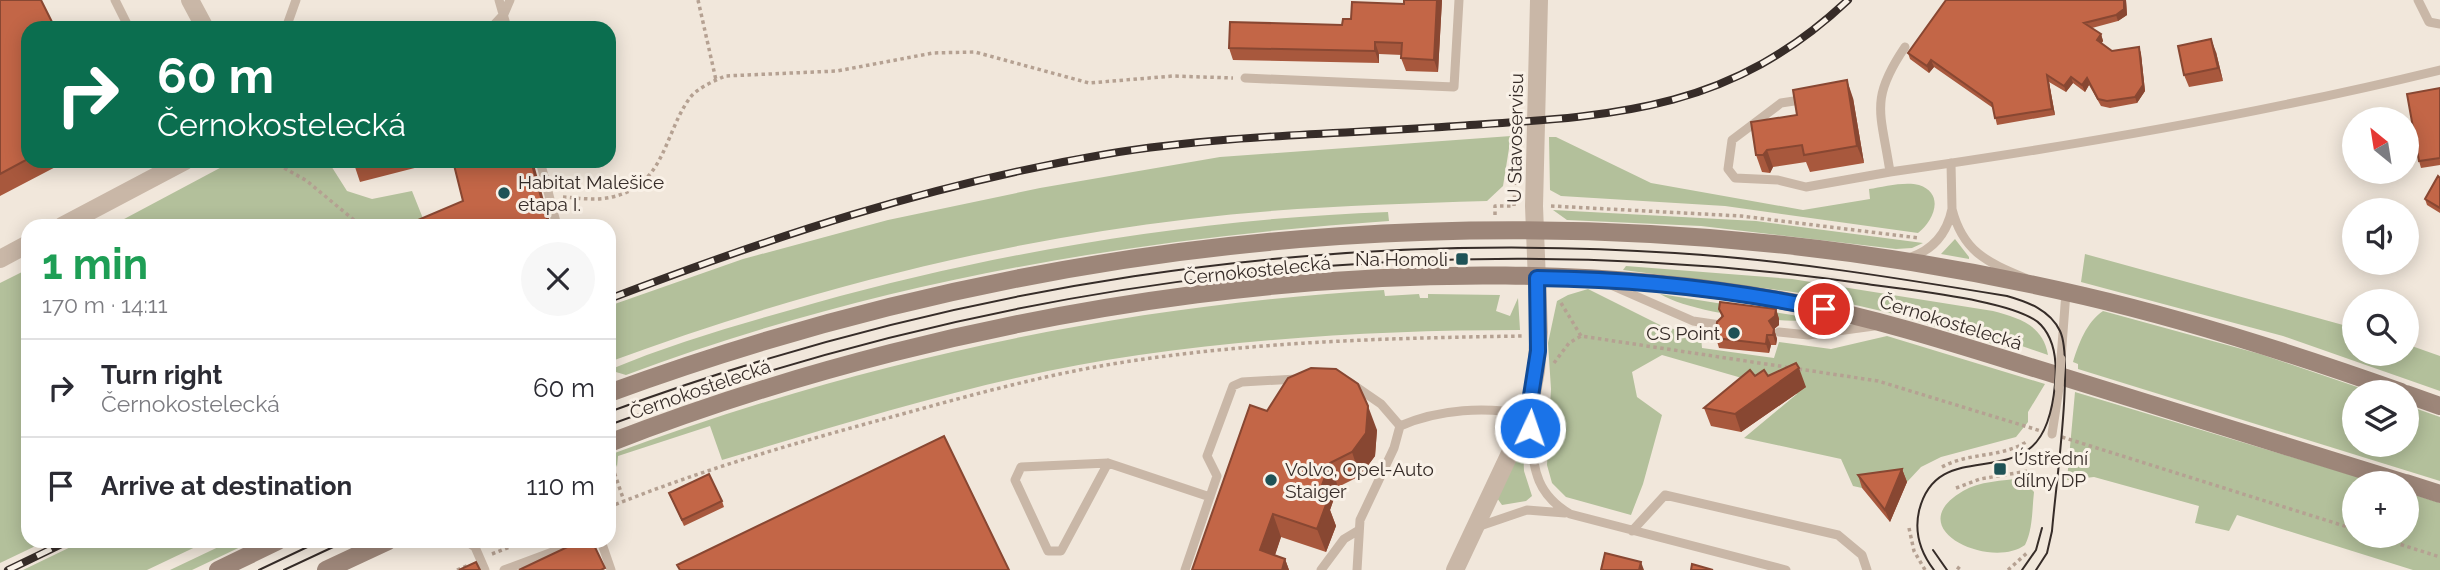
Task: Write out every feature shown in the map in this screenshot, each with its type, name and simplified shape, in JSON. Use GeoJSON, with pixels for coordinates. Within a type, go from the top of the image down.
{"type":"FeatureCollection","features":[{"type":"Feature","properties":{"kind":"main road","name":"Černokostelecká"},"geometry":{"type":"LineString","coordinates":[[616,391],[814,325],[932,295],[1050,271],[1265,241],[1495,229],[1719,239],[1894,260],[2059,290],[2217,331],[2365,380]]}},
{"type":"Feature","properties":{"kind":"main road","name":"Černokostelecká"},"geometry":{"type":"LineString","coordinates":[[616,441],[720,404],[841,367],[1050,319],[1203,295],[1318,284],[1425,278],[1595,279],[1725,291],[1889,324],[2367,471]]}},
{"type":"Feature","properties":{"kind":"main road"},"geometry":{"type":"LineString","coordinates":[[2419,399],[2440,406]]}},
{"type":"Feature","properties":{"kind":"main road","name":"Černokostelecká"},"geometry":{"type":"LineString","coordinates":[[2419,487],[2440,494]]}},
{"type":"Feature","properties":{"kind":"main road"},"geometry":{"type":"LineString","coordinates":[[218,570],[264,548]]}},
{"type":"Feature","properties":{"kind":"main road"},"geometry":{"type":"LineString","coordinates":[[326,570],[373,548]]}},
{"type":"Feature","properties":{"kind":"street"},"geometry":{"type":"LineString","coordinates":[[190,0],[201,21]]}},
{"type":"Feature","properties":{"kind":"street","name":"U Stavoservisu"},"geometry":{"type":"LineString","coordinates":[[1455,570],[1528,415],[1536,371],[1535,230],[1539,0]]}},
{"type":"Feature","properties":{"kind":"street"},"geometry":{"type":"LineString","coordinates":[[75,219],[171,168]]}},
{"type":"Feature","properties":{"kind":"street"},"geometry":{"type":"LineString","coordinates":[[0,259],[21,248]]}},
{"type":"Feature","properties":{"kind":"lane"},"geometry":{"type":"LineString","coordinates":[[115,0],[126,21]]}},
{"type":"Feature","properties":{"kind":"lane"},"geometry":{"type":"LineString","coordinates":[[288,21],[296,0]]}},
{"type":"Feature","properties":{"kind":"lane"},"geometry":{"type":"LineString","coordinates":[[499,0],[506,21]]}},
{"type":"Feature","properties":{"kind":"lane"},"geometry":{"type":"LineString","coordinates":[[498,21],[510,0]]}},
{"type":"Feature","properties":{"kind":"lane"},"geometry":{"type":"LineString","coordinates":[[1245,78],[1454,87],[1459,0]]}},
{"type":"Feature","properties":{"kind":"lane"},"geometry":{"type":"LineString","coordinates":[[2418,0],[2429,22],[2440,24]]}},
{"type":"Feature","properties":{"kind":"lane"},"geometry":{"type":"LineString","coordinates":[[1890,172],[1879,99],[1885,76],[1905,47]]}},
{"type":"Feature","properties":{"kind":"lane"},"geometry":{"type":"LineString","coordinates":[[1817,97],[1781,103],[1732,140],[1728,169],[1735,178],[1777,180],[1806,187],[2329,96],[2440,70]]}},
{"type":"Feature","properties":{"kind":"lane"},"geometry":{"type":"LineString","coordinates":[[1894,260],[1915,256],[1932,246],[1947,229],[1952,209],[1951,163]]}},
{"type":"Feature","properties":{"kind":"lane"},"geometry":{"type":"LineString","coordinates":[[542,168],[555,219]]}},
{"type":"Feature","properties":{"kind":"lane"},"geometry":{"type":"LineString","coordinates":[[1952,209],[1961,232],[1980,257],[2059,290],[2061,359],[2052,434]]}},
{"type":"Feature","properties":{"kind":"lane"},"geometry":{"type":"LineString","coordinates":[[1595,279],[1693,321],[1720,325]]}},
{"type":"Feature","properties":{"kind":"lane"},"geometry":{"type":"LineString","coordinates":[[1779,331],[1808,335],[1889,324]]}},
{"type":"Feature","properties":{"kind":"lane"},"geometry":{"type":"LineString","coordinates":[[1185,570],[1217,476],[1207,456],[1233,386],[1242,382],[1306,378]]}},
{"type":"Feature","properties":{"kind":"lane"},"geometry":{"type":"LineString","coordinates":[[1343,381],[1356,384],[1381,404],[1400,426]]}},
{"type":"Feature","properties":{"kind":"lane"},"geometry":{"type":"LineString","coordinates":[[1400,426],[1419,418],[1481,409],[1528,415],[1539,485],[1545,496],[1570,514]]}},
{"type":"Feature","properties":{"kind":"lane"},"geometry":{"type":"LineString","coordinates":[[1357,570],[1363,509],[1394,448],[1400,426]]}},
{"type":"Feature","properties":{"kind":"lane"},"geometry":{"type":"LineString","coordinates":[[1108,463],[1061,551],[1048,551],[1015,480],[1021,467],[1108,463],[1210,497]]}},
{"type":"Feature","properties":{"kind":"lane"},"geometry":{"type":"LineString","coordinates":[[1632,531],[1665,495],[1838,535],[1862,555],[1867,570]]}},
{"type":"Feature","properties":{"kind":"lane"},"geometry":{"type":"LineString","coordinates":[[1475,527],[1527,510],[1570,514],[1786,570]]}},
{"type":"Feature","properties":{"kind":"lane"},"geometry":{"type":"LineString","coordinates":[[1321,570],[1344,539],[1359,530]]}},
{"type":"Feature","properties":{"kind":"lane"},"geometry":{"type":"LineString","coordinates":[[475,548],[485,570]]}},
{"type":"Feature","properties":{"kind":"lane"},"geometry":{"type":"LineString","coordinates":[[504,570],[563,548]]}},
{"type":"Feature","properties":{"kind":"lane"},"geometry":{"type":"LineString","coordinates":[[603,548],[611,570]]}},
{"type":"Feature","properties":{"kind":"path"},"geometry":{"type":"LineString","coordinates":[[698,0],[716,80]]}},
{"type":"Feature","properties":{"kind":"path"},"geometry":{"type":"LineString","coordinates":[[550,199],[613,197],[635,188],[652,175],[665,155],[690,97],[725,76],[837,71],[933,53],[975,52],[1012,60],[1063,79],[1088,83],[1173,76],[1245,78]]}},
{"type":"Feature","properties":{"kind":"path"},"geometry":{"type":"LineString","coordinates":[[284,168],[307,181],[353,219]]}},
{"type":"Feature","properties":{"kind":"path"},"geometry":{"type":"LineString","coordinates":[[1495,206],[1516,206]]}},
{"type":"Feature","properties":{"kind":"path"},"geometry":{"type":"LineString","coordinates":[[1551,206],[1741,216],[1923,239]]}},
{"type":"Feature","properties":{"kind":"path"},"geometry":{"type":"LineString","coordinates":[[1561,303],[1581,336]]}},
{"type":"Feature","properties":{"kind":"path"},"geometry":{"type":"LineString","coordinates":[[616,504],[716,467],[793,443],[986,391],[1137,360],[1321,340],[1523,336],[1522,323]]}},
{"type":"Feature","properties":{"kind":"path"},"geometry":{"type":"LineString","coordinates":[[1549,371],[1569,342],[1581,336],[1878,381],[2342,525]]}},
{"type":"Feature","properties":{"kind":"path"},"geometry":{"type":"LineString","coordinates":[[1942,467],[1967,457],[2008,451],[2026,442]]}},
{"type":"Feature","properties":{"kind":"path"},"geometry":{"type":"LineString","coordinates":[[1956,488],[1980,479],[2028,471]]}},
{"type":"Feature","properties":{"kind":"path"},"geometry":{"type":"LineString","coordinates":[[616,478],[624,501]]}},
{"type":"Feature","properties":{"kind":"path"},"geometry":{"type":"LineString","coordinates":[[1909,528],[1914,551],[1925,570]]}},
{"type":"Feature","properties":{"kind":"path"},"geometry":{"type":"LineString","coordinates":[[480,559],[508,548]]}},
{"type":"Feature","properties":{"kind":"path"},"geometry":{"type":"LineString","coordinates":[[2414,548],[2440,556]]}},
{"type":"Feature","properties":{"kind":"path"},"geometry":{"type":"LineString","coordinates":[[2008,570],[2027,553]]}},
{"type":"Feature","properties":{"kind":"green space"},"geometry":{"type":"Polygon","coordinates":[[[1511,136],[1503,186],[1487,201],[1227,215],[1042,241],[895,273],[823,292],[616,360],[616,304],[743,259],[888,220],[1040,188],[1220,157],[1511,136]]]}},
{"type":"Feature","properties":{"kind":"green space"},"geometry":{"type":"Polygon","coordinates":[[[1549,137],[1556,137],[1651,183],[1803,210],[1870,199],[1869,189],[1913,184],[1927,189],[1935,201],[1934,208],[1928,222],[1918,233],[1725,206],[1561,196],[1550,190],[1549,137]]]}},
{"type":"Feature","properties":{"kind":"green space"},"geometry":{"type":"Polygon","coordinates":[[[220,168],[332,168],[347,191],[372,199],[412,191],[423,219],[124,219],[220,168]]]}},
{"type":"Feature","properties":{"kind":"green space"},"geometry":{"type":"Polygon","coordinates":[[[1553,210],[1756,221],[1923,243],[1912,248],[1896,249],[1701,226],[1567,220],[1553,210]]]}},
{"type":"Feature","properties":{"kind":"green space"},"geometry":{"type":"Polygon","coordinates":[[[1388,212],[1389,221],[1194,240],[1001,270],[812,315],[718,343],[626,375],[616,372],[616,367],[634,360],[737,325],[885,284],[956,268],[1028,253],[1171,230],[1388,212]]]}},
{"type":"Feature","properties":{"kind":"green space"},"geometry":{"type":"Polygon","coordinates":[[[1955,239],[1969,257],[1969,259],[1941,254],[1955,239]]]}},
{"type":"Feature","properties":{"kind":"green space"},"geometry":{"type":"Polygon","coordinates":[[[2085,254],[2342,325],[2342,357],[2283,336],[2081,282],[2085,254]]]}},
{"type":"Feature","properties":{"kind":"green space"},"geometry":{"type":"Polygon","coordinates":[[[1626,266],[1792,279],[1993,311],[2028,324],[2041,336],[2048,355],[2019,345],[2016,351],[1890,313],[1808,294],[1623,270],[1626,266]]]}},
{"type":"Feature","properties":{"kind":"green space"},"geometry":{"type":"Polygon","coordinates":[[[21,272],[21,548],[31,548],[0,563],[0,283],[21,272]]]}},
{"type":"Feature","properties":{"kind":"green space"},"geometry":{"type":"Polygon","coordinates":[[[1588,289],[1660,325],[1701,337],[1702,348],[1774,358],[1779,342],[1831,349],[1887,336],[2045,384],[2028,412],[2028,422],[2016,437],[1941,457],[1921,467],[1907,482],[1862,488],[1853,486],[1841,459],[1744,438],[1797,394],[1662,355],[1632,372],[1637,397],[1662,415],[1643,484],[1631,515],[1566,497],[1552,483],[1547,465],[1551,389],[1548,343],[1557,301],[1588,289]]]}},
{"type":"Feature","properties":{"kind":"green space"},"geometry":{"type":"Polygon","coordinates":[[[1384,290],[1385,296],[1419,294],[1420,298],[1428,298],[1428,294],[1500,295],[1496,311],[1510,316],[1518,298],[1520,330],[1329,336],[1139,355],[981,386],[722,460],[710,426],[618,456],[617,467],[616,464],[616,453],[800,391],[896,365],[1088,324],[1285,298],[1384,290]]]}},
{"type":"Feature","properties":{"kind":"green space"},"geometry":{"type":"Polygon","coordinates":[[[1660,294],[1824,320],[1740,316],[1694,307],[1660,294]]]}},
{"type":"Feature","properties":{"kind":"green space"},"geometry":{"type":"Polygon","coordinates":[[[2103,311],[2260,354],[2342,382],[2342,451],[2078,369],[2078,364],[2073,362],[2092,321],[2103,311]]]}},
{"type":"Feature","properties":{"kind":"green space"},"geometry":{"type":"Polygon","coordinates":[[[2419,349],[2440,356],[2440,391],[2419,384],[2419,380],[2409,380],[2369,366],[2419,366],[2419,349]]]}},
{"type":"Feature","properties":{"kind":"green space"},"geometry":{"type":"Polygon","coordinates":[[[2075,392],[2342,472],[2342,548],[2237,515],[2229,531],[2195,523],[2199,506],[2094,477],[2067,480],[2075,392]]]}},
{"type":"Feature","properties":{"kind":"green space"},"geometry":{"type":"Polygon","coordinates":[[[2419,410],[2440,417],[2440,481],[2419,475],[2419,471],[2408,471],[2362,457],[2419,457],[2419,410]]]}},
{"type":"Feature","properties":{"kind":"green space"},"geometry":{"type":"Polygon","coordinates":[[[1523,445],[1524,471],[1532,496],[1526,501],[1502,505],[1497,498],[1523,445]]]}},
{"type":"Feature","properties":{"kind":"green space"},"geometry":{"type":"Polygon","coordinates":[[[2021,478],[2034,492],[2031,526],[2025,545],[2010,551],[1973,549],[1957,542],[1945,531],[1940,519],[1946,505],[1963,491],[1984,483],[2021,478]]]}},
{"type":"Feature","properties":{"kind":"green space"},"geometry":{"type":"Polygon","coordinates":[[[2419,496],[2440,503],[2440,570],[2413,570],[2343,548],[2419,548],[2419,496]]]}},
{"type":"Feature","properties":{"kind":"green space"},"geometry":{"type":"Polygon","coordinates":[[[69,548],[193,548],[147,570],[23,570],[69,548]]]}},
{"type":"Feature","properties":{"kind":"green space"},"geometry":{"type":"Polygon","coordinates":[[[216,548],[238,548],[192,570],[170,570],[216,548]]]}},
{"type":"Feature","properties":{"kind":"building"},"geometry":{"type":"Polygon","coordinates":[[[0,0],[41,0],[52,21],[21,21],[21,163],[0,174],[0,0]]]}},
{"type":"Feature","properties":{"kind":"building"},"geometry":{"type":"Polygon","coordinates":[[[1404,0],[1437,0],[1434,60],[1401,58],[1402,43],[1375,42],[1375,51],[1229,48],[1230,22],[1342,25],[1343,19],[1351,19],[1352,2],[1404,4],[1404,0]]]}},
{"type":"Feature","properties":{"kind":"building"},"geometry":{"type":"Polygon","coordinates":[[[1946,0],[2124,0],[2124,9],[2116,15],[2084,23],[2101,34],[2097,40],[2112,51],[2139,47],[2143,85],[2135,97],[2107,101],[2098,99],[2087,78],[2082,85],[2071,77],[2064,86],[2047,75],[2052,109],[1995,118],[1992,103],[1931,60],[1927,66],[1908,53],[1946,0]]]}},
{"type":"Feature","properties":{"kind":"building"},"geometry":{"type":"Polygon","coordinates":[[[2211,39],[2218,68],[2184,75],[2178,46],[2211,39]]]}},
{"type":"Feature","properties":{"kind":"building"},"geometry":{"type":"Polygon","coordinates":[[[1847,80],[1857,146],[1804,155],[1802,145],[1767,150],[1763,155],[1756,155],[1751,122],[1797,115],[1793,90],[1847,80]]]}},
{"type":"Feature","properties":{"kind":"building"},"geometry":{"type":"Polygon","coordinates":[[[2440,88],[2440,158],[2419,161],[2419,107],[2409,107],[2407,94],[2440,88]]]}},
{"type":"Feature","properties":{"kind":"building","name":"Habitat Malešice etapa I."},"geometry":{"type":"Polygon","coordinates":[[[455,168],[533,168],[547,219],[421,219],[463,201],[455,168]]]}},
{"type":"Feature","properties":{"kind":"building"},"geometry":{"type":"Polygon","coordinates":[[[2438,176],[2440,178],[2440,208],[2425,199],[2438,176]]]}},
{"type":"Feature","properties":{"kind":"building"},"geometry":{"type":"Polygon","coordinates":[[[1720,302],[1776,309],[1775,316],[1769,321],[1774,329],[1773,335],[1767,335],[1766,344],[1716,338],[1717,322],[1723,316],[1719,309],[1720,302]]]}},
{"type":"Feature","properties":{"kind":"building"},"geometry":{"type":"Polygon","coordinates":[[[1796,363],[1799,368],[1735,414],[1704,408],[1750,370],[1755,376],[1764,370],[1768,376],[1796,363]]]}},
{"type":"Feature","properties":{"kind":"building"},"geometry":{"type":"Polygon","coordinates":[[[1311,368],[1336,369],[1358,384],[1368,406],[1366,433],[1352,452],[1330,463],[1317,499],[1327,502],[1317,529],[1273,514],[1260,550],[1285,559],[1282,570],[1192,570],[1250,405],[1267,411],[1288,378],[1311,368]]]}},
{"type":"Feature","properties":{"kind":"building"},"geometry":{"type":"Polygon","coordinates":[[[944,436],[1009,570],[680,570],[677,565],[944,436]]]}},
{"type":"Feature","properties":{"kind":"building"},"geometry":{"type":"Polygon","coordinates":[[[1902,469],[1885,510],[1858,475],[1902,469]]]}},
{"type":"Feature","properties":{"kind":"building"},"geometry":{"type":"Polygon","coordinates":[[[709,474],[722,501],[682,520],[669,493],[709,474]]]}},
{"type":"Feature","properties":{"kind":"building"},"geometry":{"type":"Polygon","coordinates":[[[565,548],[595,548],[605,568],[601,570],[519,570],[565,548]]]}},
{"type":"Feature","properties":{"kind":"building"},"geometry":{"type":"Polygon","coordinates":[[[1605,553],[1641,562],[1639,570],[1601,570],[1605,553]]]}},
{"type":"Feature","properties":{"kind":"building"},"geometry":{"type":"Polygon","coordinates":[[[476,562],[480,570],[459,570],[476,562]]]}},
{"type":"Feature","properties":{"kind":"building"},"geometry":{"type":"Polygon","coordinates":[[[1692,564],[1713,570],[1691,570],[1692,564]]]}},
{"type":"Feature","properties":{"kind":"tram line"},"geometry":{"type":"LineString","coordinates":[[616,410],[738,368],[868,331],[1000,300],[1134,276],[1268,260],[1403,250],[1539,248],[1675,253],[1759,260],[2007,296],[2030,304],[2044,312],[2056,324],[2064,346],[2065,369],[2060,458],[2052,531],[2047,553],[2036,570]]}},
{"type":"Feature","properties":{"kind":"tram line"},"geometry":{"type":"LineString","coordinates":[[616,423],[761,374],[915,331],[1072,299],[1229,275],[1388,262],[1548,259],[1707,266],[1959,297],[2028,316],[2046,331],[2054,352],[2056,368],[2053,401],[2045,428],[2029,449],[2015,457],[1951,471],[1937,479],[1927,492],[1918,519],[1922,550],[1934,570]]}},
{"type":"Feature","properties":{"kind":"tram line"},"geometry":{"type":"LineString","coordinates":[[2022,570],[2036,550],[2042,528]]}},
{"type":"Feature","properties":{"kind":"tram line"},"geometry":{"type":"LineString","coordinates":[[259,570],[305,548]]}},
{"type":"Feature","properties":{"kind":"tram line"},"geometry":{"type":"LineString","coordinates":[[284,570],[331,548]]}},
{"type":"Feature","properties":{"kind":"tram line"},"geometry":{"type":"LineString","coordinates":[[1933,550],[1947,570]]}},
{"type":"Feature","properties":{"kind":"railway"},"geometry":{"type":"LineString","coordinates":[[616,296],[731,254],[854,214],[979,180],[1107,154],[1238,139],[1566,118],[1617,112],[1665,102],[1712,87],[1758,66],[1803,37],[1848,0]]}},
{"type":"Feature","properties":{"kind":"railway"},"geometry":{"type":"LineString","coordinates":[[8,570],[54,548]]}},
{"type":"Feature","properties":{"kind":"place","name":"Habitat Malešice etapa I."},"geometry":{"type":"Point","coordinates":[504,193]}},
{"type":"Feature","properties":{"kind":"place","name":"Na Homoli"},"geometry":{"type":"Point","coordinates":[1462,259]}},
{"type":"Feature","properties":{"kind":"place","name":"CS Point"},"geometry":{"type":"Point","coordinates":[1734,333]}},
{"type":"Feature","properties":{"kind":"place","name":"Ústřední dílny DP"},"geometry":{"type":"Point","coordinates":[2000,469]}},
{"type":"Feature","properties":{"kind":"place","name":"Volvo, Opel-Auto Staiger"},"geometry":{"type":"Point","coordinates":[1271,480]}},
{"type":"Feature","properties":{"kind":"route"},"geometry":{"type":"LineString","coordinates":[[1530,428],[1528,415],[1538,351],[1537,278],[1644,282],[1725,291],[1824,309]]}}]}
